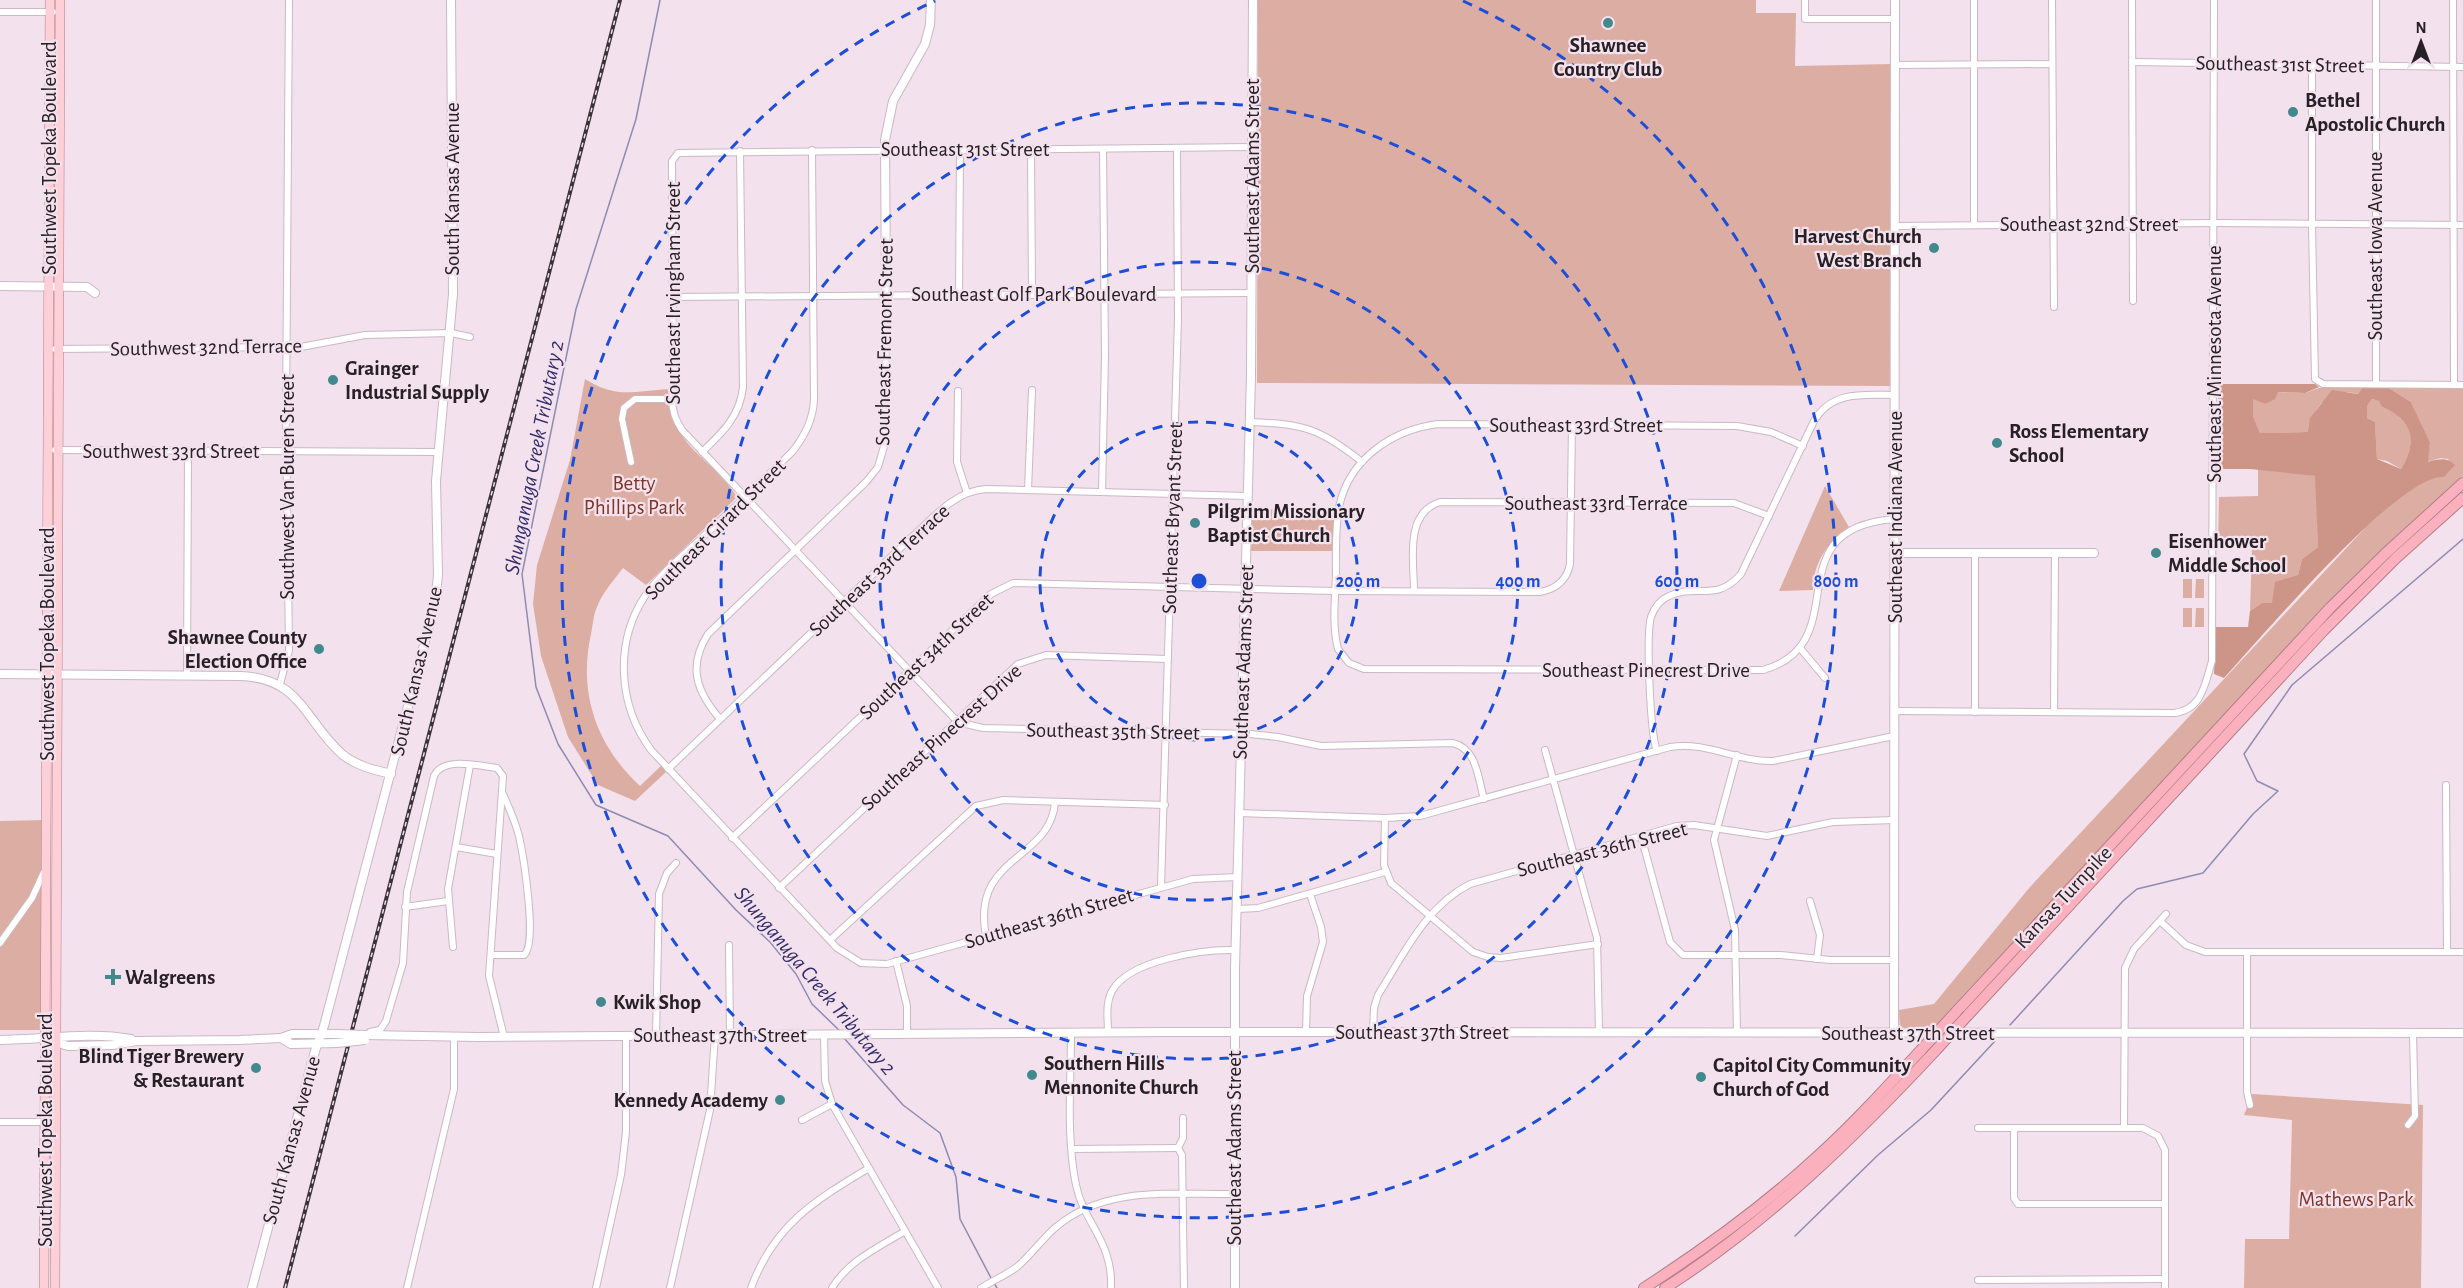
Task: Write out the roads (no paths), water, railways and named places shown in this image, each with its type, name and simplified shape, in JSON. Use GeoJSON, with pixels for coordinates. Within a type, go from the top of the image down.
{"type":"FeatureCollection","features":[{"type":"Feature","properties":{"kind":"highway","name":"Kansas Turnpike"},"geometry":{"type":"LineString","coordinates":[[1644,1288],[1732,1228],[1786,1185],[1852,1124],[2330,608],[2463,483]]}},
{"type":"Feature","properties":{"kind":"highway","name":"Kansas Turnpike"},"geometry":{"type":"LineString","coordinates":[[1665,1288],[1744,1233],[1800,1187],[1854,1137],[2323,632],[2396,558],[2463,498]]}},
{"type":"Feature","properties":{"kind":"main road","name":"Southwest Topeka Boulevard"},"geometry":{"type":"LineString","coordinates":[[50,0],[55,12]]}},
{"type":"Feature","properties":{"kind":"main road","name":"Southwest Topeka Boulevard"},"geometry":{"type":"LineString","coordinates":[[55,1288],[56,1040],[52,450],[55,12],[60,0]]}},
{"type":"Feature","properties":{"kind":"main road","name":"South Kansas Avenue"},"geometry":{"type":"LineString","coordinates":[[252,1288],[435,603],[438,575],[435,503],[453,294],[451,0]]}},
{"type":"Feature","properties":{"kind":"main road","name":"Southeast Fremont Street"},"geometry":{"type":"LineString","coordinates":[[886,295],[885,150],[889,112],[898,90],[925,44],[930,25],[931,0]]}},
{"type":"Feature","properties":{"kind":"main road","name":"Southeast Adams Street"},"geometry":{"type":"LineString","coordinates":[[1234,1288],[1234,1032],[1250,422],[1253,0]]}},
{"type":"Feature","properties":{"kind":"main road","name":"Southeast Indiana Avenue"},"geometry":{"type":"LineString","coordinates":[[1894,0],[1896,226],[1894,1034]]}},
{"type":"Feature","properties":{"kind":"main road"},"geometry":{"type":"LineString","coordinates":[[0,286],[87,286],[95,293]]}},
{"type":"Feature","properties":{"kind":"main road"},"geometry":{"type":"LineString","coordinates":[[1895,553],[2094,553]]}},
{"type":"Feature","properties":{"kind":"main road"},"geometry":{"type":"LineString","coordinates":[[0,674],[253,676],[280,684],[299,700],[343,754],[362,766],[391,774]]}},
{"type":"Feature","properties":{"kind":"main road","name":"Southwest Topeka Boulevard"},"geometry":{"type":"LineString","coordinates":[[44,1288],[46,863],[52,675]]}},
{"type":"Feature","properties":{"kind":"main road","name":"Southeast 37th Street"},"geometry":{"type":"LineString","coordinates":[[337,1038],[1108,1032],[2463,1033]]}},
{"type":"Feature","properties":{"kind":"main road"},"geometry":{"type":"LineString","coordinates":[[0,1040],[45,1039],[56,1040],[68,1046],[112,1045],[137,1041],[281,1038],[292,1034],[321,1034],[337,1038]]}},
{"type":"Feature","properties":{"kind":"main road"},"geometry":{"type":"LineString","coordinates":[[281,1038],[291,1044],[317,1044],[337,1038]]}},
{"type":"Feature","properties":{"kind":"street","name":"Southwest Van Buren Street"},"geometry":{"type":"LineString","coordinates":[[280,684],[289,650],[286,451],[289,0]]}},
{"type":"Feature","properties":{"kind":"street"},"geometry":{"type":"LineString","coordinates":[[1805,0],[1805,19],[1894,19]]}},
{"type":"Feature","properties":{"kind":"street"},"geometry":{"type":"LineString","coordinates":[[1974,0],[1974,225]]}},
{"type":"Feature","properties":{"kind":"street"},"geometry":{"type":"LineString","coordinates":[[2052,0],[2054,307]]}},
{"type":"Feature","properties":{"kind":"street"},"geometry":{"type":"LineString","coordinates":[[2132,0],[2133,301]]}},
{"type":"Feature","properties":{"kind":"street","name":"Southeast Minnesota Avenue"},"geometry":{"type":"LineString","coordinates":[[2054,712],[2178,713],[2193,707],[2201,698],[2212,661],[2214,0]]}},
{"type":"Feature","properties":{"kind":"street","name":"Southeast Iowa Avenue"},"geometry":{"type":"LineString","coordinates":[[2376,0],[2376,384]]}},
{"type":"Feature","properties":{"kind":"street"},"geometry":{"type":"LineString","coordinates":[[2453,0],[2454,385]]}},
{"type":"Feature","properties":{"kind":"street"},"geometry":{"type":"LineString","coordinates":[[0,12],[55,12]]}},
{"type":"Feature","properties":{"kind":"street","name":"Southeast 31st Street"},"geometry":{"type":"LineString","coordinates":[[2132,62],[2463,67]]}},
{"type":"Feature","properties":{"kind":"street"},"geometry":{"type":"LineString","coordinates":[[1895,65],[2052,64]]}},
{"type":"Feature","properties":{"kind":"street"},"geometry":{"type":"LineString","coordinates":[[2312,65],[2314,375],[2317,381],[2323,384],[2463,385]]}},
{"type":"Feature","properties":{"kind":"street","name":"Southeast 31st Street"},"geometry":{"type":"LineString","coordinates":[[678,153],[1252,147]]}},
{"type":"Feature","properties":{"kind":"street"},"geometry":{"type":"LineString","coordinates":[[1031,149],[1032,295]]}},
{"type":"Feature","properties":{"kind":"street"},"geometry":{"type":"LineString","coordinates":[[1102,492],[1103,149]]}},
{"type":"Feature","properties":{"kind":"street","name":"Southeast Bryant Street"},"geometry":{"type":"LineString","coordinates":[[1161,887],[1178,294],[1177,149]]}},
{"type":"Feature","properties":{"kind":"street","name":"Southeast Girard Street"},"geometry":{"type":"LineString","coordinates":[[812,150],[814,400],[808,427],[792,452],[652,586],[630,627],[624,667],[628,705],[644,741],[732,838],[843,954],[861,963]]}},
{"type":"Feature","properties":{"kind":"street"},"geometry":{"type":"LineString","coordinates":[[702,452],[732,422],[744,387],[740,151]]}},
{"type":"Feature","properties":{"kind":"street"},"geometry":{"type":"LineString","coordinates":[[959,295],[960,151]]}},
{"type":"Feature","properties":{"kind":"street","name":"Southeast Irvingham Street"},"geometry":{"type":"LineString","coordinates":[[678,153],[672,161],[674,297],[671,399],[678,423],[702,452],[957,720]]}},
{"type":"Feature","properties":{"kind":"street","name":"Southeast 32nd Street"},"geometry":{"type":"LineString","coordinates":[[1896,226],[2215,223],[2463,225]]}},
{"type":"Feature","properties":{"kind":"street","name":"Southeast Golf Park Boulevard"},"geometry":{"type":"LineString","coordinates":[[674,297],[1251,293]]}},
{"type":"Feature","properties":{"kind":"street","name":"Southeast Fremont Street"},"geometry":{"type":"LineString","coordinates":[[720,719],[705,702],[697,680],[698,659],[702,644],[715,625],[866,482],[882,458],[886,434],[886,295]]}},
{"type":"Feature","properties":{"kind":"street","name":"Southwest 32nd Terrace"},"geometry":{"type":"LineString","coordinates":[[53,349],[287,348],[313,346],[354,336],[451,333],[470,337]]}},
{"type":"Feature","properties":{"kind":"street"},"geometry":{"type":"LineString","coordinates":[[1028,490],[1032,390]]}},
{"type":"Feature","properties":{"kind":"street"},"geometry":{"type":"LineString","coordinates":[[958,391],[957,462],[967,493]]}},
{"type":"Feature","properties":{"kind":"street"},"geometry":{"type":"LineString","coordinates":[[1657,751],[1650,727],[1650,626],[1657,606],[1673,595],[1712,592],[1730,585],[1743,570],[1818,415],[1834,400],[1850,395],[1895,395]]}},
{"type":"Feature","properties":{"kind":"street"},"geometry":{"type":"LineString","coordinates":[[631,462],[622,419],[624,408],[635,399],[671,399]]}},
{"type":"Feature","properties":{"kind":"street"},"geometry":{"type":"LineString","coordinates":[[1250,422],[1283,423],[1316,430],[1362,462],[1349,482],[1339,506],[1335,591]]}},
{"type":"Feature","properties":{"kind":"street"},"geometry":{"type":"LineString","coordinates":[[1571,503],[1572,425]]}},
{"type":"Feature","properties":{"kind":"street","name":"Southeast 33rd Street"},"geometry":{"type":"LineString","coordinates":[[1362,462],[1392,438],[1426,426],[1737,426],[1771,432],[1803,446]]}},
{"type":"Feature","properties":{"kind":"street","name":"Southwest 33rd Street"},"geometry":{"type":"LineString","coordinates":[[52,450],[438,452]]}},
{"type":"Feature","properties":{"kind":"street"},"geometry":{"type":"LineString","coordinates":[[187,676],[188,451]]}},
{"type":"Feature","properties":{"kind":"street","name":"Southeast 33rd Terrace"},"geometry":{"type":"LineString","coordinates":[[668,769],[912,537],[953,500],[967,493],[986,489],[1248,496]]}},
{"type":"Feature","properties":{"kind":"street","name":"Southeast 33rd Terrace"},"geometry":{"type":"LineString","coordinates":[[1414,591],[1414,530],[1423,512],[1433,504],[1443,502],[1734,503],[1769,516]]}},
{"type":"Feature","properties":{"kind":"street","name":"Southeast 34th Street"},"geometry":{"type":"LineString","coordinates":[[732,838],[991,594],[1004,586],[1030,582],[1335,591],[1540,592],[1558,586],[1566,576],[1570,564],[1571,503]]}},
{"type":"Feature","properties":{"kind":"street","name":"Southeast Pinecrest Drive"},"geometry":{"type":"LineString","coordinates":[[1335,591],[1336,645],[1345,660],[1356,667],[1370,670],[1757,671],[1781,663],[1800,648],[1815,620],[1820,569],[1832,546],[1855,527],[1872,521],[1894,519]]}},
{"type":"Feature","properties":{"kind":"street"},"geometry":{"type":"LineString","coordinates":[[1894,711],[2054,712],[2055,552]]}},
{"type":"Feature","properties":{"kind":"street"},"geometry":{"type":"LineString","coordinates":[[1975,553],[1975,712]]}},
{"type":"Feature","properties":{"kind":"street"},"geometry":{"type":"LineString","coordinates":[[1800,648],[1825,678]]}},
{"type":"Feature","properties":{"kind":"street","name":"Southeast Pinecrest Drive"},"geometry":{"type":"LineString","coordinates":[[779,888],[1011,669],[1033,658],[1046,655],[1168,659]]}},
{"type":"Feature","properties":{"kind":"street","name":"Southeast 35th Street"},"geometry":{"type":"LineString","coordinates":[[957,720],[983,728],[1270,735],[1321,746],[1456,744],[1472,756],[1484,799]]}},
{"type":"Feature","properties":{"kind":"street"},"geometry":{"type":"LineString","coordinates":[[1239,813],[1385,818],[1420,816],[1680,746],[1699,746],[1757,760],[1773,761],[1894,736]]}},
{"type":"Feature","properties":{"kind":"street"},"geometry":{"type":"LineString","coordinates":[[1545,750],[1555,779],[1598,944],[1599,1033]]}},
{"type":"Feature","properties":{"kind":"street"},"geometry":{"type":"LineString","coordinates":[[1737,755],[1716,828],[1715,852],[1734,922],[1738,956],[1737,1033]]}},
{"type":"Feature","properties":{"kind":"street"},"geometry":{"type":"LineString","coordinates":[[364,1036],[380,1030],[386,1021],[403,963],[405,907],[410,876],[434,776],[440,768],[448,764],[500,770],[503,776],[489,982],[504,1037]]}},
{"type":"Feature","properties":{"kind":"street"},"geometry":{"type":"LineString","coordinates":[[453,947],[448,901],[470,765]]}},
{"type":"Feature","properties":{"kind":"street"},"geometry":{"type":"LineString","coordinates":[[2446,784],[2447,952]]}},
{"type":"Feature","properties":{"kind":"street"},"geometry":{"type":"LineString","coordinates":[[492,956],[527,953],[530,921],[523,856],[515,823],[502,792]]}},
{"type":"Feature","properties":{"kind":"street"},"geometry":{"type":"LineString","coordinates":[[830,940],[968,810],[996,800],[1165,805]]}},
{"type":"Feature","properties":{"kind":"street"},"geometry":{"type":"LineString","coordinates":[[986,936],[982,915],[988,889],[996,877],[1046,829],[1053,816],[1055,802]]}},
{"type":"Feature","properties":{"kind":"street"},"geometry":{"type":"LineString","coordinates":[[1385,818],[1385,872],[1393,886],[1468,950],[1488,957],[1598,944]]}},
{"type":"Feature","properties":{"kind":"street","name":"Southeast 36th Street"},"geometry":{"type":"LineString","coordinates":[[1373,1032],[1374,1008],[1378,995],[1429,916],[1446,898],[1470,884],[1687,825],[1767,836],[1833,822],[1894,820]]}},
{"type":"Feature","properties":{"kind":"street"},"geometry":{"type":"LineString","coordinates":[[1641,836],[1670,942],[1675,950],[1690,957],[1781,955],[1817,959],[1894,960]]}},
{"type":"Feature","properties":{"kind":"street"},"geometry":{"type":"LineString","coordinates":[[456,847],[497,854]]}},
{"type":"Feature","properties":{"kind":"street"},"geometry":{"type":"LineString","coordinates":[[0,943],[32,898],[46,863]]}},
{"type":"Feature","properties":{"kind":"street"},"geometry":{"type":"LineString","coordinates":[[656,1036],[659,894],[667,873],[676,863]]}},
{"type":"Feature","properties":{"kind":"street"},"geometry":{"type":"LineString","coordinates":[[1237,909],[1258,908],[1385,872]]}},
{"type":"Feature","properties":{"kind":"street","name":"Southeast 36th Street"},"geometry":{"type":"LineString","coordinates":[[861,963],[883,964],[896,961],[1200,878],[1238,877]]}},
{"type":"Feature","properties":{"kind":"street"},"geometry":{"type":"LineString","coordinates":[[1306,1032],[1307,996],[1323,942],[1321,927],[1310,894]]}},
{"type":"Feature","properties":{"kind":"street"},"geometry":{"type":"LineString","coordinates":[[405,907],[448,901]]}},
{"type":"Feature","properties":{"kind":"street"},"geometry":{"type":"LineString","coordinates":[[1810,901],[1819,928],[1817,959]]}},
{"type":"Feature","properties":{"kind":"street"},"geometry":{"type":"LineString","coordinates":[[2124,1128],[2125,968],[2134,949],[2166,914]]}},
{"type":"Feature","properties":{"kind":"street"},"geometry":{"type":"LineString","coordinates":[[2160,921],[2186,945],[2197,951],[2463,952]]}},
{"type":"Feature","properties":{"kind":"street"},"geometry":{"type":"LineString","coordinates":[[729,945],[730,1035]]}},
{"type":"Feature","properties":{"kind":"street"},"geometry":{"type":"LineString","coordinates":[[1108,1032],[1109,996],[1126,976],[1141,968],[1201,952],[1236,950]]}},
{"type":"Feature","properties":{"kind":"street"},"geometry":{"type":"LineString","coordinates":[[2247,952],[2247,1092],[2250,1105]]}},
{"type":"Feature","properties":{"kind":"street"},"geometry":{"type":"LineString","coordinates":[[896,961],[907,1006],[907,1034]]}},
{"type":"Feature","properties":{"kind":"street"},"geometry":{"type":"LineString","coordinates":[[386,1021],[389,1031],[398,1037]]}},
{"type":"Feature","properties":{"kind":"street"},"geometry":{"type":"LineString","coordinates":[[1071,1033],[1072,1149],[1076,1187],[1105,1246],[1111,1265],[1111,1288]]}},
{"type":"Feature","properties":{"kind":"street"},"geometry":{"type":"LineString","coordinates":[[2409,1125],[2415,1116],[2413,1033]]}},
{"type":"Feature","properties":{"kind":"street"},"geometry":{"type":"LineString","coordinates":[[670,1288],[710,1110],[715,1035]]}},
{"type":"Feature","properties":{"kind":"street"},"geometry":{"type":"LineString","coordinates":[[827,1035],[825,1081],[832,1104],[938,1288]]}},
{"type":"Feature","properties":{"kind":"street"},"geometry":{"type":"LineString","coordinates":[[596,1288],[621,1175],[626,1132],[626,1036]]}},
{"type":"Feature","properties":{"kind":"street"},"geometry":{"type":"LineString","coordinates":[[407,1288],[454,1089],[454,1037]]}},
{"type":"Feature","properties":{"kind":"street"},"geometry":{"type":"LineString","coordinates":[[802,1120],[832,1104]]}},
{"type":"Feature","properties":{"kind":"street"},"geometry":{"type":"LineString","coordinates":[[1178,1148],[1183,1138],[1183,1118]]}},
{"type":"Feature","properties":{"kind":"street"},"geometry":{"type":"LineString","coordinates":[[0,1122],[56,1122]]}},
{"type":"Feature","properties":{"kind":"street"},"geometry":{"type":"LineString","coordinates":[[1978,1128],[2124,1128],[2149,1130],[2162,1141],[2164,1150],[2165,1288]]}},
{"type":"Feature","properties":{"kind":"street"},"geometry":{"type":"LineString","coordinates":[[2014,1128],[2015,1201],[2024,1206],[2164,1204]]}},
{"type":"Feature","properties":{"kind":"street"},"geometry":{"type":"LineString","coordinates":[[1072,1149],[1178,1148]]}},
{"type":"Feature","properties":{"kind":"street"},"geometry":{"type":"LineString","coordinates":[[1178,1148],[1182,1155],[1184,1195],[1184,1288]]}},
{"type":"Feature","properties":{"kind":"street"},"geometry":{"type":"LineString","coordinates":[[751,1288],[759,1266],[789,1222],[816,1199],[869,1168]]}},
{"type":"Feature","properties":{"kind":"street"},"geometry":{"type":"LineString","coordinates":[[981,1288],[1017,1267],[1056,1227],[1085,1208],[1105,1200],[1136,1195],[1234,1194]]}},
{"type":"Feature","properties":{"kind":"street"},"geometry":{"type":"LineString","coordinates":[[832,1288],[837,1279],[859,1258],[905,1231]]}},
{"type":"Feature","properties":{"kind":"street"},"geometry":{"type":"LineString","coordinates":[[1978,1280],[2165,1279]]}},
{"type":"Feature","properties":{"kind":"waterway","name":"Shunganuga Creek Tributary 2"},"geometry":{"type":"LineString","coordinates":[[660,0],[636,119],[576,309],[522,574],[536,687],[558,744],[596,805],[668,836],[736,910],[770,942],[796,974],[812,1004],[840,1031]]}},
{"type":"Feature","properties":{"kind":"waterway"},"geometry":{"type":"LineString","coordinates":[[2010,1025],[2123,901],[2137,889],[2203,873],[2253,814],[2278,791],[2257,781],[2244,754],[2292,685],[2463,539]]}},
{"type":"Feature","properties":{"kind":"waterway","name":"Shunganuga Creek Tributary 2"},"geometry":{"type":"LineString","coordinates":[[844,1038],[903,1105],[940,1133],[956,1177],[960,1219],[991,1278]]}},
{"type":"Feature","properties":{"kind":"waterway"},"geometry":{"type":"LineString","coordinates":[[1795,1236],[1878,1155],[1931,1110],[1995,1041]]}},
{"type":"Feature","properties":{"kind":"waterway","name":"Shunganuga Creek Tributary 2"},"geometry":{"type":"LineString","coordinates":[[994,1283],[997,1288]]}},
{"type":"Feature","properties":{"kind":"railway"},"geometry":{"type":"LineString","coordinates":[[285,1288],[620,0]]}},
{"type":"Feature","properties":{"kind":"place","name":"Shawnee Country Club"},"geometry":{"type":"Point","coordinates":[1608,23]}},
{"type":"Feature","properties":{"kind":"place","name":"Bethel Apostolic Church"},"geometry":{"type":"Point","coordinates":[2293,112]}},
{"type":"Feature","properties":{"kind":"place","name":"Harvest Church West Branch"},"geometry":{"type":"Point","coordinates":[1934,248]}},
{"type":"Feature","properties":{"kind":"place","name":"Grainger Industrial Supply"},"geometry":{"type":"Point","coordinates":[333,380]}},
{"type":"Feature","properties":{"kind":"place","name":"Ross Elementary School"},"geometry":{"type":"Point","coordinates":[1997,443]}},
{"type":"Feature","properties":{"kind":"place","name":"Pilgrim Missionary Baptist Church"},"geometry":{"type":"Point","coordinates":[1195,523]}},
{"type":"Feature","properties":{"kind":"place","name":"Eisenhower Middle School"},"geometry":{"type":"Point","coordinates":[2156,553]}},
{"type":"Feature","properties":{"kind":"place","name":"Shawnee County Election Office"},"geometry":{"type":"Point","coordinates":[319,649]}},
{"type":"Feature","properties":{"kind":"place","name":"Walgreens"},"geometry":{"type":"Point","coordinates":[113,977]}},
{"type":"Feature","properties":{"kind":"place","name":"Kwik Shop"},"geometry":{"type":"Point","coordinates":[601,1002]}},
{"type":"Feature","properties":{"kind":"place","name":"Blind Tiger Brewery & Restaurant"},"geometry":{"type":"Point","coordinates":[256,1068]}},
{"type":"Feature","properties":{"kind":"place","name":"Southern Hills Mennonite Church"},"geometry":{"type":"Point","coordinates":[1032,1075]}},
{"type":"Feature","properties":{"kind":"place","name":"Capitol City Community Church of God"},"geometry":{"type":"Point","coordinates":[1701,1077]}},
{"type":"Feature","properties":{"kind":"place","name":"Kennedy Academy"},"geometry":{"type":"Point","coordinates":[780,1100]}},
{"type":"Feature","properties":{"kind":"park label","name":"Betty Phillips Park"},"geometry":{"type":"Point","coordinates":[634,495]}},
{"type":"Feature","properties":{"kind":"park label","name":"Mathews Park"},"geometry":{"type":"Point","coordinates":[2356,1199]}}]}
